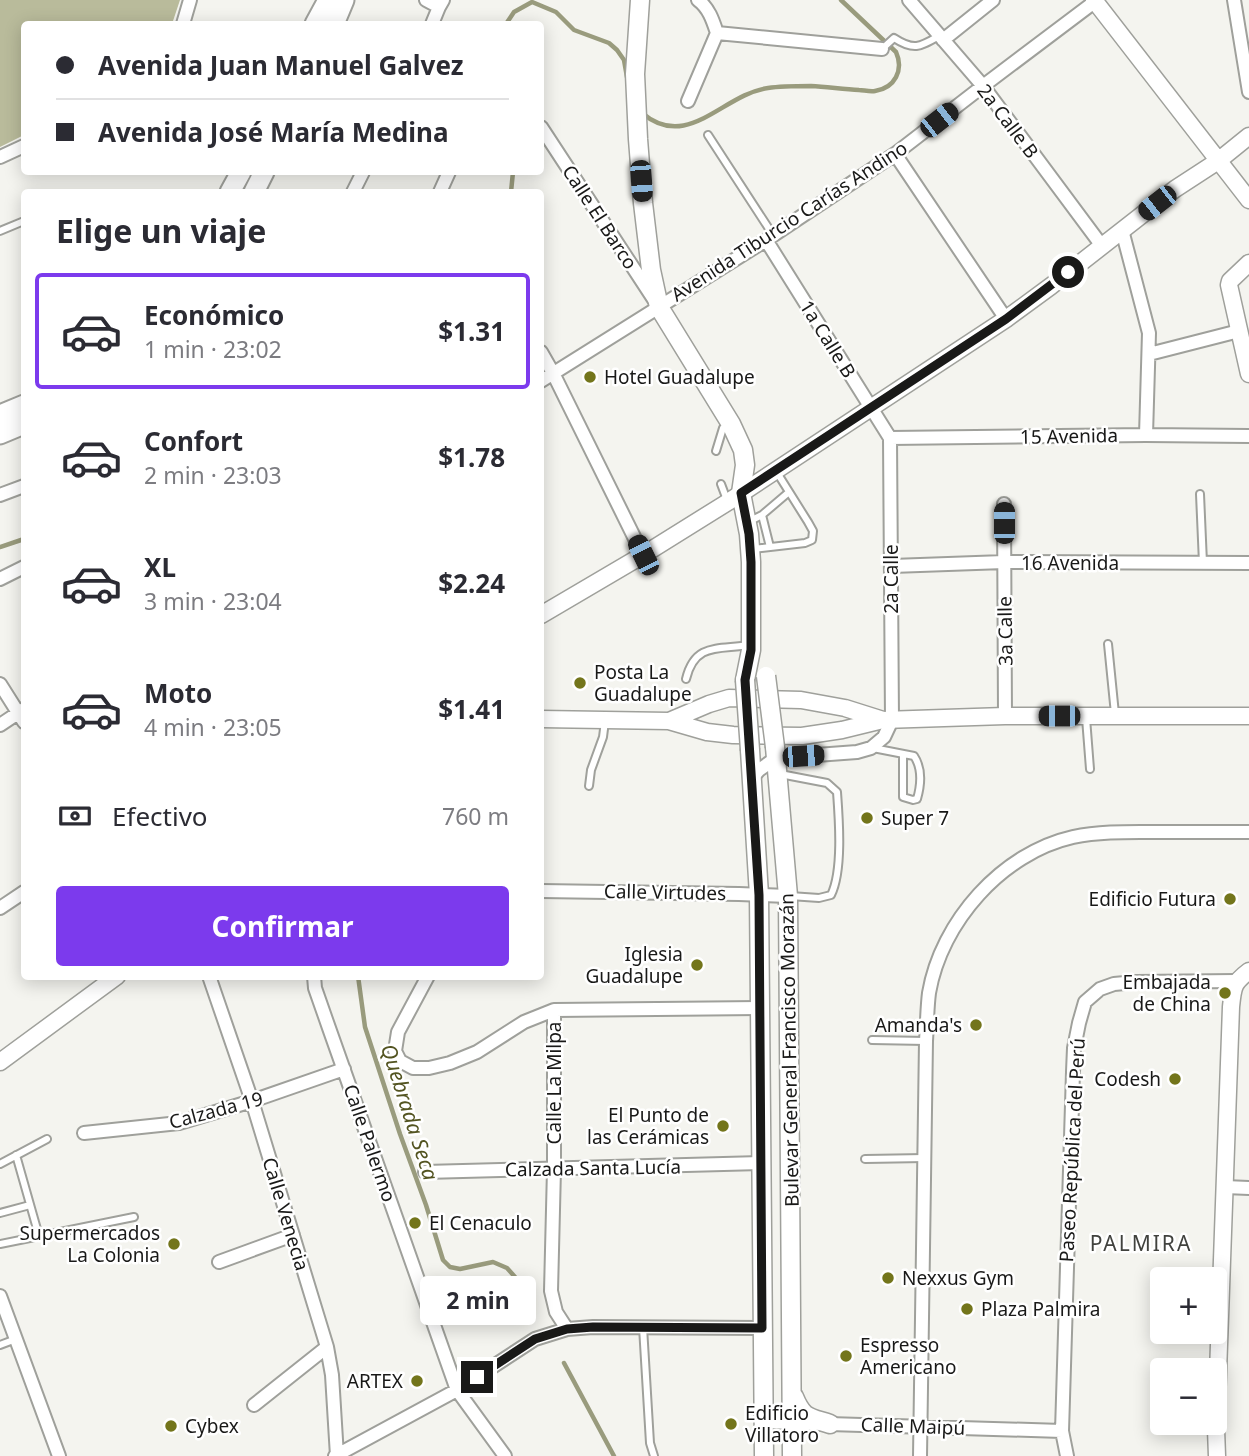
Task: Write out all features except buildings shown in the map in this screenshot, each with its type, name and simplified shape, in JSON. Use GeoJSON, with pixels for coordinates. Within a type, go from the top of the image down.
{"type":"FeatureCollection","features":[{"type":"Feature","properties":{"kind":"main road"},"geometry":{"type":"LineString","coordinates":[[317,21],[328,0]]}},
{"type":"Feature","properties":{"kind":"main road"},"geometry":{"type":"LineString","coordinates":[[335,21],[344,0]]}},
{"type":"Feature","properties":{"kind":"main road","name":"Bulevar General Francisco Morazán"},"geometry":{"type":"LineString","coordinates":[[639,0],[635,74],[638,139],[644,216],[659,307],[731,424],[743,450],[745,465],[734,497],[755,519],[751,549],[751,647],[745,680],[759,895],[764,1456]]}},
{"type":"Feature","properties":{"kind":"main road"},"geometry":{"type":"LineString","coordinates":[[0,415],[21,406]]}},
{"type":"Feature","properties":{"kind":"main road"},"geometry":{"type":"LineString","coordinates":[[0,434],[21,425]]}},
{"type":"Feature","properties":{"kind":"main road","name":"Bulevar General Francisco Morazán"},"geometry":{"type":"LineString","coordinates":[[751,647],[766,676],[788,896],[792,1456]]}},
{"type":"Feature","properties":{"kind":"main road"},"geometry":{"type":"LineString","coordinates":[[792,1392],[800,1412],[830,1424]]}},
{"type":"Feature","properties":{"kind":"street"},"geometry":{"type":"LineString","coordinates":[[184,21],[190,0]]}},
{"type":"Feature","properties":{"kind":"street"},"geometry":{"type":"LineString","coordinates":[[426,0],[441,3],[433,21]]}},
{"type":"Feature","properties":{"kind":"street"},"geometry":{"type":"LineString","coordinates":[[688,101],[717,33],[705,5],[698,0]]}},
{"type":"Feature","properties":{"kind":"street","name":"2a Calle B"},"geometry":{"type":"LineString","coordinates":[[909,0],[982,86],[1102,246]]}},
{"type":"Feature","properties":{"kind":"street"},"geometry":{"type":"LineString","coordinates":[[941,38],[993,0]]}},
{"type":"Feature","properties":{"kind":"street"},"geometry":{"type":"LineString","coordinates":[[1234,0],[1249,92]]}},
{"type":"Feature","properties":{"kind":"street"},"geometry":{"type":"LineString","coordinates":[[1095,1],[1249,200]]}},
{"type":"Feature","properties":{"kind":"street","name":"Avenida Tiburcio Carías Andino"},"geometry":{"type":"LineString","coordinates":[[544,380],[895,154],[1095,1]]}},
{"type":"Feature","properties":{"kind":"street"},"geometry":{"type":"LineString","coordinates":[[717,33],[883,49]]}},
{"type":"Feature","properties":{"kind":"street","name":"Calle El Barco"},"geometry":{"type":"LineString","coordinates":[[544,132],[659,307]]}},
{"type":"Feature","properties":{"kind":"street"},"geometry":{"type":"LineString","coordinates":[[544,613],[643,555],[1006,319],[1175,189],[1218,161],[1249,136]]}},
{"type":"Feature","properties":{"kind":"street"},"geometry":{"type":"LineString","coordinates":[[0,157],[21,147]]}},
{"type":"Feature","properties":{"kind":"street"},"geometry":{"type":"LineString","coordinates":[[895,154],[1006,319]]}},
{"type":"Feature","properties":{"kind":"street"},"geometry":{"type":"LineString","coordinates":[[1122,230],[1149,334],[1146,435]]}},
{"type":"Feature","properties":{"kind":"street","name":"1a Calle B"},"geometry":{"type":"LineString","coordinates":[[769,237],[890,438]]}},
{"type":"Feature","properties":{"kind":"street"},"geometry":{"type":"LineString","coordinates":[[1249,263],[1229,285],[1249,374]]}},
{"type":"Feature","properties":{"kind":"street"},"geometry":{"type":"LineString","coordinates":[[1149,354],[1239,331]]}},
{"type":"Feature","properties":{"kind":"street"},"geometry":{"type":"LineString","coordinates":[[544,357],[643,555]]}},
{"type":"Feature","properties":{"kind":"street","name":"15 Avenida"},"geometry":{"type":"LineString","coordinates":[[890,438],[1249,436]]}},
{"type":"Feature","properties":{"kind":"street","name":"2a Calle"},"geometry":{"type":"LineString","coordinates":[[887,720],[892,566],[890,438]]}},
{"type":"Feature","properties":{"kind":"street"},"geometry":{"type":"LineString","coordinates":[[0,495],[21,487]]}},
{"type":"Feature","properties":{"kind":"street","name":"3a Calle"},"geometry":{"type":"LineString","coordinates":[[1004,504],[1005,716]]}},
{"type":"Feature","properties":{"kind":"street","name":"16 Avenida"},"geometry":{"type":"LineString","coordinates":[[892,566],[1004,562],[1249,563]]}},
{"type":"Feature","properties":{"kind":"street"},"geometry":{"type":"LineString","coordinates":[[0,579],[21,568]]}},
{"type":"Feature","properties":{"kind":"street"},"geometry":{"type":"LineString","coordinates":[[0,684],[21,712]]}},
{"type":"Feature","properties":{"kind":"street"},"geometry":{"type":"LineString","coordinates":[[669,721],[729,698],[801,700],[845,708],[887,720]]}},
{"type":"Feature","properties":{"kind":"street"},"geometry":{"type":"LineString","coordinates":[[0,725],[21,716]]}},
{"type":"Feature","properties":{"kind":"street"},"geometry":{"type":"LineString","coordinates":[[544,719],[669,721],[707,732],[733,735],[802,736],[887,720],[1005,716],[1249,716]]}},
{"type":"Feature","properties":{"kind":"street"},"geometry":{"type":"LineString","coordinates":[[752,778],[776,759],[858,752],[871,748],[884,737],[887,720]]}},
{"type":"Feature","properties":{"kind":"street"},"geometry":{"type":"LineString","coordinates":[[920,1456],[926,1041],[929,994],[943,951],[969,905],[1003,871],[1044,847],[1073,837],[1117,832],[1249,832]]}},
{"type":"Feature","properties":{"kind":"street","name":"Calle Virtudes"},"geometry":{"type":"LineString","coordinates":[[544,891],[788,896]]}},
{"type":"Feature","properties":{"kind":"street"},"geometry":{"type":"LineString","coordinates":[[0,908],[21,894]]}},
{"type":"Feature","properties":{"kind":"street"},"geometry":{"type":"LineString","coordinates":[[1217,1456],[1231,1007],[1233,991],[1242,976]]}},
{"type":"Feature","properties":{"kind":"street","name":"Paseo República del Perú"},"geometry":{"type":"LineString","coordinates":[[1067,1456],[1062,1431],[1073,1060],[1085,1002],[1100,989],[1114,984],[1242,976]]}},
{"type":"Feature","properties":{"kind":"street"},"geometry":{"type":"LineString","coordinates":[[0,1062],[112,980]]}},
{"type":"Feature","properties":{"kind":"street","name":"Calle Venecia"},"geometry":{"type":"LineString","coordinates":[[210,980],[252,1101],[327,1347],[332,1375],[336,1456]]}},
{"type":"Feature","properties":{"kind":"street","name":"Calle Palermo"},"geometry":{"type":"LineString","coordinates":[[314,980],[457,1390],[505,1456]]}},
{"type":"Feature","properties":{"kind":"street","name":"Calle La Milpa"},"geometry":{"type":"LineString","coordinates":[[426,980],[398,1032],[395,1051],[400,1061],[412,1068],[429,1068],[468,1056],[524,1022],[554,1010],[551,1291],[556,1312],[567,1329]]}},
{"type":"Feature","properties":{"kind":"street"},"geometry":{"type":"LineString","coordinates":[[554,1010],[760,1008]]}},
{"type":"Feature","properties":{"kind":"street","name":"Calzada 19"},"geometry":{"type":"LineString","coordinates":[[84,1133],[179,1123],[344,1069]]}},
{"type":"Feature","properties":{"kind":"street","name":"Calzada Santa Lucía"},"geometry":{"type":"LineString","coordinates":[[425,1172],[761,1163]]}},
{"type":"Feature","properties":{"kind":"street"},"geometry":{"type":"LineString","coordinates":[[1225,1187],[1249,1188]]}},
{"type":"Feature","properties":{"kind":"street"},"geometry":{"type":"LineString","coordinates":[[219,1262],[293,1236]]}},
{"type":"Feature","properties":{"kind":"street"},"geometry":{"type":"LineString","coordinates":[[0,1296],[60,1456]]}},
{"type":"Feature","properties":{"kind":"street"},"geometry":{"type":"LineString","coordinates":[[336,1456],[457,1390],[535,1339],[567,1329],[762,1328]]}},
{"type":"Feature","properties":{"kind":"street"},"geometry":{"type":"LineString","coordinates":[[254,1405],[327,1347]]}},
{"type":"Feature","properties":{"kind":"street","name":"Calle Maipú"},"geometry":{"type":"LineString","coordinates":[[763,1422],[1062,1431]]}},
{"type":"Feature","properties":{"kind":"lane"},"geometry":{"type":"LineString","coordinates":[[883,49],[894,38],[911,47],[941,38]]}},
{"type":"Feature","properties":{"kind":"lane","name":"1a Calle B"},"geometry":{"type":"LineString","coordinates":[[708,135],[769,237]]}},
{"type":"Feature","properties":{"kind":"lane"},"geometry":{"type":"LineString","coordinates":[[0,231],[21,222]]}},
{"type":"Feature","properties":{"kind":"lane"},"geometry":{"type":"LineString","coordinates":[[716,451],[723,428],[731,424]]}},
{"type":"Feature","properties":{"kind":"lane"},"geometry":{"type":"LineString","coordinates":[[751,549],[812,540],[813,531],[776,470]]}},
{"type":"Feature","properties":{"kind":"lane"},"geometry":{"type":"LineString","coordinates":[[721,484],[734,497]]}},
{"type":"Feature","properties":{"kind":"lane"},"geometry":{"type":"LineString","coordinates":[[770,547],[755,519],[789,492]]}},
{"type":"Feature","properties":{"kind":"lane"},"geometry":{"type":"LineString","coordinates":[[1200,494],[1203,563]]}},
{"type":"Feature","properties":{"kind":"lane"},"geometry":{"type":"LineString","coordinates":[[1108,644],[1115,716]]}},
{"type":"Feature","properties":{"kind":"lane"},"geometry":{"type":"LineString","coordinates":[[686,679],[700,653],[714,649],[751,647]]}},
{"type":"Feature","properties":{"kind":"lane"},"geometry":{"type":"LineString","coordinates":[[1086,716],[1090,769]]}},
{"type":"Feature","properties":{"kind":"lane"},"geometry":{"type":"LineString","coordinates":[[589,786],[591,770],[603,737],[605,719]]}},
{"type":"Feature","properties":{"kind":"lane"},"geometry":{"type":"LineString","coordinates":[[871,748],[914,756],[920,771],[917,799],[902,797],[903,754]]}},
{"type":"Feature","properties":{"kind":"lane"},"geometry":{"type":"LineString","coordinates":[[776,759],[827,783],[837,792],[838,862],[831,895],[820,898],[788,896]]}},
{"type":"Feature","properties":{"kind":"lane"},"geometry":{"type":"LineString","coordinates":[[872,1040],[926,1041]]}},
{"type":"Feature","properties":{"kind":"lane"},"geometry":{"type":"LineString","coordinates":[[0,1164],[47,1139]]}},
{"type":"Feature","properties":{"kind":"lane"},"geometry":{"type":"LineString","coordinates":[[16,1155],[39,1236]]}},
{"type":"Feature","properties":{"kind":"lane"},"geometry":{"type":"LineString","coordinates":[[866,1159],[925,1158]]}},
{"type":"Feature","properties":{"kind":"lane"},"geometry":{"type":"LineString","coordinates":[[1,1210],[30,1205]]}},
{"type":"Feature","properties":{"kind":"lane"},"geometry":{"type":"LineString","coordinates":[[0,1244],[134,1217]]}},
{"type":"Feature","properties":{"kind":"lane"},"geometry":{"type":"LineString","coordinates":[[643,1327],[650,1443],[654,1456]]}},
{"type":"Feature","properties":{"kind":"lane"},"geometry":{"type":"LineString","coordinates":[[0,1345],[16,1339]]}},
{"type":"Feature","properties":{"kind":"green space"},"geometry":{"type":"Polygon","coordinates":[[[0,0],[180,0],[173,21],[21,21],[21,136],[0,147],[0,0]]]}},
{"type":"Feature","properties":{"kind":"waterway"},"geometry":{"type":"LineString","coordinates":[[642,113],[659,123],[675,126],[690,124],[752,92],[768,88],[811,86],[873,91],[888,86],[898,71],[896,52],[841,0]]}},
{"type":"Feature","properties":{"kind":"waterway"},"geometry":{"type":"LineString","coordinates":[[508,21],[514,12],[532,2],[556,12],[574,30],[609,43],[617,50],[624,60],[627,77]]}},
{"type":"Feature","properties":{"kind":"waterway"},"geometry":{"type":"LineString","coordinates":[[511,189],[513,175]]}},
{"type":"Feature","properties":{"kind":"waterway"},"geometry":{"type":"LineString","coordinates":[[0,547],[21,540]]}},
{"type":"Feature","properties":{"kind":"waterway","name":"Quebrada Seca"},"geometry":{"type":"LineString","coordinates":[[359,980],[365,1027],[443,1260],[450,1267],[460,1269],[493,1262],[507,1268],[515,1277]]}},
{"type":"Feature","properties":{"kind":"waterway","name":"Quebrada Seca"},"geometry":{"type":"LineString","coordinates":[[564,1363],[614,1456]]}},
{"type":"Feature","properties":{"kind":"place","name":"Hotel Guadalupe"},"geometry":{"type":"Point","coordinates":[590,377]}},
{"type":"Feature","properties":{"kind":"place","name":"Posta La Guadalupe"},"geometry":{"type":"Point","coordinates":[580,683]}},
{"type":"Feature","properties":{"kind":"place","name":"Super 7"},"geometry":{"type":"Point","coordinates":[867,818]}},
{"type":"Feature","properties":{"kind":"place","name":"Edificio Futura"},"geometry":{"type":"Point","coordinates":[1230,899]}},
{"type":"Feature","properties":{"kind":"place","name":"Iglesia Guadalupe"},"geometry":{"type":"Point","coordinates":[697,965]}},
{"type":"Feature","properties":{"kind":"place","name":"Embajada de China"},"geometry":{"type":"Point","coordinates":[1225,993]}},
{"type":"Feature","properties":{"kind":"place","name":"Amanda's"},"geometry":{"type":"Point","coordinates":[976,1025]}},
{"type":"Feature","properties":{"kind":"place","name":"Codesh"},"geometry":{"type":"Point","coordinates":[1175,1079]}},
{"type":"Feature","properties":{"kind":"place","name":"El Punto de las Cerámicas"},"geometry":{"type":"Point","coordinates":[723,1126]}},
{"type":"Feature","properties":{"kind":"place","name":"El Cenaculo"},"geometry":{"type":"Point","coordinates":[415,1223]}},
{"type":"Feature","properties":{"kind":"place","name":"Supermercados La Colonia"},"geometry":{"type":"Point","coordinates":[174,1244]}},
{"type":"Feature","properties":{"kind":"place","name":"Nexxus Gym"},"geometry":{"type":"Point","coordinates":[888,1278]}},
{"type":"Feature","properties":{"kind":"place","name":"Plaza Palmira"},"geometry":{"type":"Point","coordinates":[967,1309]}},
{"type":"Feature","properties":{"kind":"place","name":"Espresso Americano"},"geometry":{"type":"Point","coordinates":[846,1356]}},
{"type":"Feature","properties":{"kind":"place","name":"ARTEX"},"geometry":{"type":"Point","coordinates":[417,1381]}},
{"type":"Feature","properties":{"kind":"place","name":"Edificio Villatoro"},"geometry":{"type":"Point","coordinates":[731,1424]}},
{"type":"Feature","properties":{"kind":"place","name":"Cybex"},"geometry":{"type":"Point","coordinates":[171,1426]}},
{"type":"Feature","properties":{"kind":"district","name":"PALMIRA"},"geometry":{"type":"Point","coordinates":[1141,1243]}},
{"type":"Feature","properties":{"kind":"route"},"geometry":{"type":"LineString","coordinates":[[477,1377],[535,1339],[567,1329],[762,1328],[759,895],[745,680],[751,650],[751,549],[741,493],[1006,319],[1068,272]]}}]}
